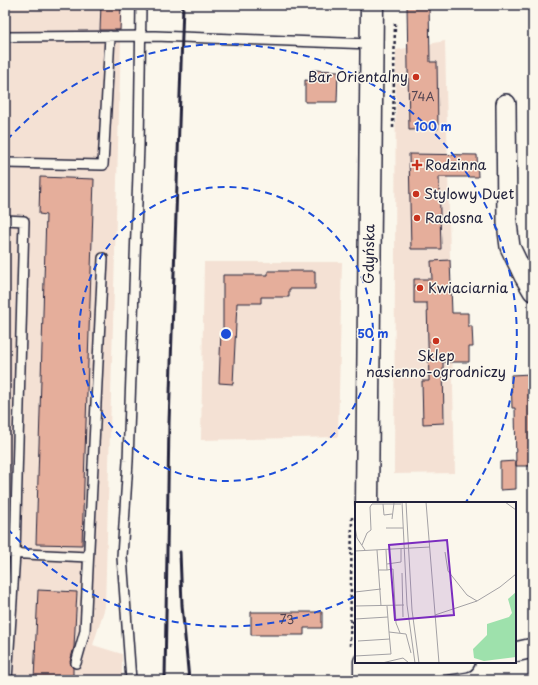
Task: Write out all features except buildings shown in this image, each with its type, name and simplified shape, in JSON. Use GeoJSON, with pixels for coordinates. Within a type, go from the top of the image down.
{"type":"FeatureCollection","features":[{"type":"Feature","properties":{"kind":"main road","name":"Gdyńska"},"geometry":{"type":"LineString","coordinates":[[366,502],[372,5]]}},
{"type":"Feature","properties":{"kind":"street"},"geometry":{"type":"LineString","coordinates":[[506,104],[507,223],[510,247],[533,291]]}},
{"type":"Feature","properties":{"kind":"street"},"geometry":{"type":"LineString","coordinates":[[516,652],[533,648]]}},
{"type":"Feature","properties":{"kind":"street"},"geometry":{"type":"LineString","coordinates":[[365,671],[420,669],[459,663]]}},
{"type":"Feature","properties":{"kind":"lane"},"geometry":{"type":"LineString","coordinates":[[131,680],[122,557],[128,461],[139,145],[141,5]]}},
{"type":"Feature","properties":{"kind":"lane"},"geometry":{"type":"LineString","coordinates":[[5,163],[103,165],[110,36]]}},
{"type":"Feature","properties":{"kind":"lane"},"geometry":{"type":"LineString","coordinates":[[5,37],[141,36],[372,44]]}},
{"type":"Feature","properties":{"kind":"lane"},"geometry":{"type":"LineString","coordinates":[[5,220],[24,221],[15,553],[7,680]]}},
{"type":"Feature","properties":{"kind":"lane"},"geometry":{"type":"LineString","coordinates":[[76,663],[85,631],[103,258]]}},
{"type":"Feature","properties":{"kind":"lane"},"geometry":{"type":"LineString","coordinates":[[5,553],[88,557]]}},
{"type":"Feature","properties":{"kind":"shaded area"},"geometry":{"type":"Polygon","coordinates":[[[5,5],[122,5],[105,607],[93,645],[122,654],[122,680],[5,680],[5,5]]]}},
{"type":"Feature","properties":{"kind":"shaded area"},"geometry":{"type":"Polygon","coordinates":[[[445,41],[455,473],[394,474],[396,50],[445,41]]]}},
{"type":"Feature","properties":{"kind":"shaded area"},"geometry":{"type":"Polygon","coordinates":[[[204,262],[342,262],[338,437],[201,440],[204,262]]]}},
{"type":"Feature","properties":{"kind":"railway"},"geometry":{"type":"LineString","coordinates":[[165,680],[169,423],[183,5]]}},
{"type":"Feature","properties":{"kind":"railway"},"geometry":{"type":"LineString","coordinates":[[180,552],[182,605],[189,680]]}},
{"type":"Feature","properties":{"kind":"place","name":"Bar Orientalny"},"geometry":{"type":"Point","coordinates":[416,77]}},
{"type":"Feature","properties":{"kind":"place","name":"Rodzinna"},"geometry":{"type":"Point","coordinates":[417,165]}},
{"type":"Feature","properties":{"kind":"place","name":"Stylowy Duet"},"geometry":{"type":"Point","coordinates":[416,194]}},
{"type":"Feature","properties":{"kind":"place","name":"Radosna"},"geometry":{"type":"Point","coordinates":[417,218]}},
{"type":"Feature","properties":{"kind":"place","name":"Kwiaciarnia"},"geometry":{"type":"Point","coordinates":[420,288]}},
{"type":"Feature","properties":{"kind":"place","name":"Sklep nasienno-ogrodniczy"},"geometry":{"type":"Point","coordinates":[436,341]}}]}
